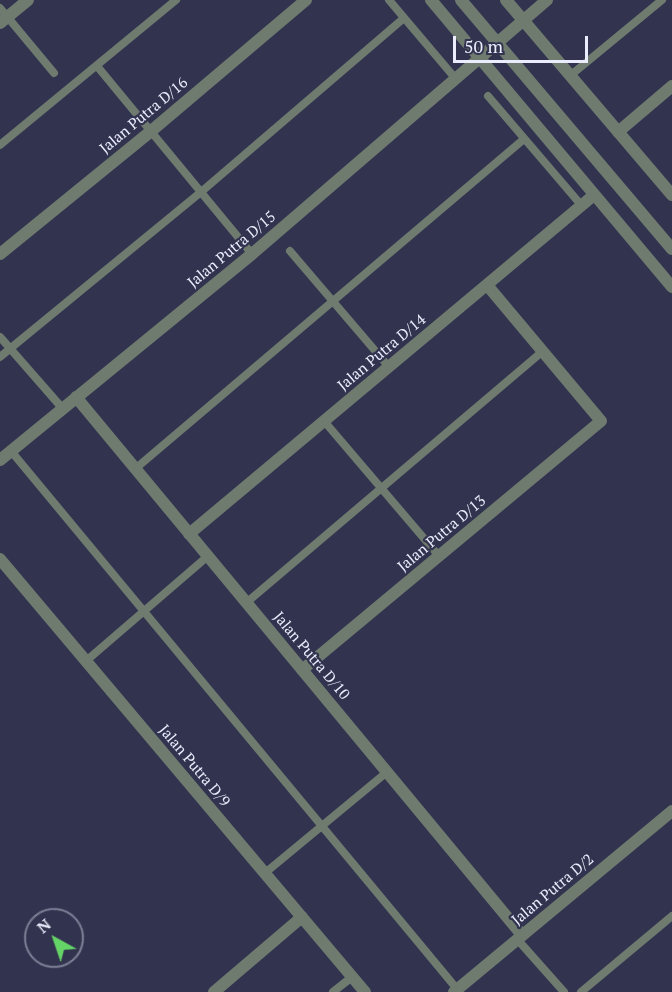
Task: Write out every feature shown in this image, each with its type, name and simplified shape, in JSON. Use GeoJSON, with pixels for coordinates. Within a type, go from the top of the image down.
{"type":"FeatureCollection","features":[{"type":"Feature","properties":{"kind":"street"},"geometry":{"type":"LineString","coordinates":[[2,16],[28,0]]}},
{"type":"Feature","properties":{"kind":"street","name":"Jalan Putra D/16"},"geometry":{"type":"LineString","coordinates":[[0,254],[150,132],[306,0]]}},
{"type":"Feature","properties":{"kind":"street"},"geometry":{"type":"LineString","coordinates":[[431,0],[672,287]]}},
{"type":"Feature","properties":{"kind":"street"},"geometry":{"type":"LineString","coordinates":[[461,0],[672,249]]}},
{"type":"Feature","properties":{"kind":"street"},"geometry":{"type":"LineString","coordinates":[[506,0],[618,132],[670,188]]}},
{"type":"Feature","properties":{"kind":"street","name":"Jalan Putra D/15"},"geometry":{"type":"LineString","coordinates":[[0,460],[252,254],[547,0]]}},
{"type":"Feature","properties":{"kind":"street"},"geometry":{"type":"LineString","coordinates":[[618,132],[672,86]]}},
{"type":"Feature","properties":{"kind":"street","name":"Jalan Putra D/14"},"geometry":{"type":"LineString","coordinates":[[189,534],[594,195]]}},
{"type":"Feature","properties":{"kind":"street"},"geometry":{"type":"LineString","coordinates":[[487,285],[543,351]]}},
{"type":"Feature","properties":{"kind":"street","name":"Jalan Putra D/13"},"geometry":{"type":"LineString","coordinates":[[302,669],[602,421],[543,351]]}},
{"type":"Feature","properties":{"kind":"street","name":"Jalan Putra D/10"},"geometry":{"type":"LineString","coordinates":[[76,398],[387,772],[520,937]]}},
{"type":"Feature","properties":{"kind":"street","name":"Jalan Putra D/9"},"geometry":{"type":"LineString","coordinates":[[0,559],[365,992]]}},
{"type":"Feature","properties":{"kind":"street","name":"Jalan Putra D/2"},"geometry":{"type":"LineString","coordinates":[[456,991],[672,811]]}},
{"type":"Feature","properties":{"kind":"street"},"geometry":{"type":"LineString","coordinates":[[214,992],[302,918]]}},
{"type":"Feature","properties":{"kind":"lane"},"geometry":{"type":"LineString","coordinates":[[0,145],[176,0]]}},
{"type":"Feature","properties":{"kind":"lane"},"geometry":{"type":"LineString","coordinates":[[389,0],[455,78]]}},
{"type":"Feature","properties":{"kind":"lane"},"geometry":{"type":"LineString","coordinates":[[571,75],[662,0]]}},
{"type":"Feature","properties":{"kind":"lane"},"geometry":{"type":"LineString","coordinates":[[2,16],[54,73]]}},
{"type":"Feature","properties":{"kind":"lane"},"geometry":{"type":"LineString","coordinates":[[0,357],[201,192],[404,18]]}},
{"type":"Feature","properties":{"kind":"lane"},"geometry":{"type":"LineString","coordinates":[[97,66],[252,254]]}},
{"type":"Feature","properties":{"kind":"lane"},"geometry":{"type":"LineString","coordinates":[[488,96],[582,206]]}},
{"type":"Feature","properties":{"kind":"lane"},"geometry":{"type":"LineString","coordinates":[[135,469],[524,139]]}},
{"type":"Feature","properties":{"kind":"lane"},"geometry":{"type":"LineString","coordinates":[[290,251],[389,367]]}},
{"type":"Feature","properties":{"kind":"lane"},"geometry":{"type":"LineString","coordinates":[[0,337],[63,409]]}},
{"type":"Feature","properties":{"kind":"lane"},"geometry":{"type":"LineString","coordinates":[[246,603],[543,351]]}},
{"type":"Feature","properties":{"kind":"lane"},"geometry":{"type":"LineString","coordinates":[[324,421],[440,556]]}},
{"type":"Feature","properties":{"kind":"lane"},"geometry":{"type":"LineString","coordinates":[[11,451],[456,991]]}},
{"type":"Feature","properties":{"kind":"lane"},"geometry":{"type":"LineString","coordinates":[[86,661],[208,556]]}},
{"type":"Feature","properties":{"kind":"lane"},"geometry":{"type":"LineString","coordinates":[[265,873],[387,772]]}},
{"type":"Feature","properties":{"kind":"lane"},"geometry":{"type":"LineString","coordinates":[[581,992],[672,916]]}},
{"type":"Feature","properties":{"kind":"lane"},"geometry":{"type":"LineString","coordinates":[[520,937],[564,992]]}},
{"type":"Feature","properties":{"kind":"lane"},"geometry":{"type":"LineString","coordinates":[[333,992],[352,976]]}}]}
